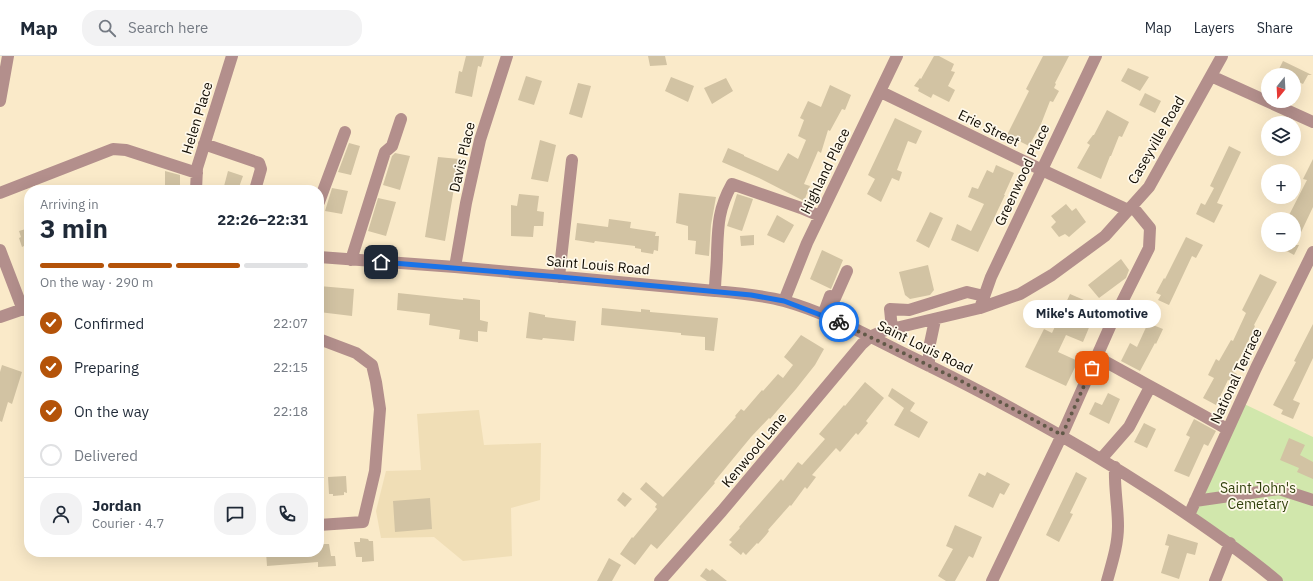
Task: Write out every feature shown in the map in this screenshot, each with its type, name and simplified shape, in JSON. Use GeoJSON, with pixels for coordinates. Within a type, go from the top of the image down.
{"type":"FeatureCollection","features":[{"type":"Feature","properties":{"kind":"street"},"geometry":{"type":"LineString","coordinates":[[0,101],[8,56]]}},
{"type":"Feature","properties":{"kind":"street","name":"Helen Place"},"geometry":{"type":"LineString","coordinates":[[196,185],[197,174],[204,144],[232,56]]}},
{"type":"Feature","properties":{"kind":"street","name":"Davis Place"},"geometry":{"type":"LineString","coordinates":[[455,268],[466,203],[480,140],[507,56]]}},
{"type":"Feature","properties":{"kind":"street","name":"Highland Place"},"geometry":{"type":"LineString","coordinates":[[784,301],[807,243],[897,56]]}},
{"type":"Feature","properties":{"kind":"street","name":"Greenwood Place"},"geometry":{"type":"LineString","coordinates":[[980,308],[991,276],[1096,56]]}},
{"type":"Feature","properties":{"kind":"street","name":"Caseyville Road"},"geometry":{"type":"LineString","coordinates":[[870,337],[883,331],[956,315],[1020,294],[1052,275],[1105,236],[1149,187],[1222,56]]}},
{"type":"Feature","properties":{"kind":"street"},"geometry":{"type":"LineString","coordinates":[[1211,76],[1313,122]]}},
{"type":"Feature","properties":{"kind":"street","name":"Erie Street"},"geometry":{"type":"LineString","coordinates":[[881,92],[1042,170],[1130,208]]}},
{"type":"Feature","properties":{"kind":"street"},"geometry":{"type":"LineString","coordinates":[[351,260],[385,152],[392,146],[401,119]]}},
{"type":"Feature","properties":{"kind":"street"},"geometry":{"type":"LineString","coordinates":[[324,189],[345,132]]}},
{"type":"Feature","properties":{"kind":"street"},"geometry":{"type":"LineString","coordinates":[[204,144],[259,163],[262,169],[257,185]]}},
{"type":"Feature","properties":{"kind":"street"},"geometry":{"type":"LineString","coordinates":[[0,192],[113,149],[126,150],[197,174]]}},
{"type":"Feature","properties":{"kind":"street"},"geometry":{"type":"LineString","coordinates":[[560,277],[572,160]]}},
{"type":"Feature","properties":{"kind":"street"},"geometry":{"type":"LineString","coordinates":[[714,291],[717,254],[717,227],[725,196],[732,184],[820,216]]}},
{"type":"Feature","properties":{"kind":"street"},"geometry":{"type":"LineString","coordinates":[[992,581],[1062,435],[1112,322],[1149,248],[1150,228],[1130,208]]}},
{"type":"Feature","properties":{"kind":"street"},"geometry":{"type":"LineString","coordinates":[[0,250],[24,304]]}},
{"type":"Feature","properties":{"kind":"street","name":"National Terrace"},"geometry":{"type":"LineString","coordinates":[[1189,515],[1227,429],[1313,252]]}},
{"type":"Feature","properties":{"kind":"street","name":"Saint Louis Road"},"geometry":{"type":"LineString","coordinates":[[324,257],[714,291],[751,295],[784,301],[823,316],[870,337],[963,382],[1062,435],[1189,515],[1230,543],[1278,581]]}},
{"type":"Feature","properties":{"kind":"street"},"geometry":{"type":"LineString","coordinates":[[823,316],[830,296],[835,298],[847,271]]}},
{"type":"Feature","properties":{"kind":"street"},"geometry":{"type":"LineString","coordinates":[[892,329],[890,309],[909,310],[967,292],[984,296]]}},
{"type":"Feature","properties":{"kind":"street"},"geometry":{"type":"LineString","coordinates":[[951,297],[956,315]]}},
{"type":"Feature","properties":{"kind":"street"},"geometry":{"type":"LineString","coordinates":[[0,318],[24,309]]}},
{"type":"Feature","properties":{"kind":"street"},"geometry":{"type":"LineString","coordinates":[[929,366],[928,348],[935,320]]}},
{"type":"Feature","properties":{"kind":"street","name":"Kenwood Lane"},"geometry":{"type":"LineString","coordinates":[[660,581],[722,511],[862,344],[870,337]]}},
{"type":"Feature","properties":{"kind":"street"},"geometry":{"type":"LineString","coordinates":[[324,341],[356,353],[372,365],[380,409],[375,471],[363,522],[324,525]]}},
{"type":"Feature","properties":{"kind":"street"},"geometry":{"type":"LineString","coordinates":[[1097,357],[1150,387],[1188,406],[1227,429]]}},
{"type":"Feature","properties":{"kind":"street"},"geometry":{"type":"LineString","coordinates":[[1101,459],[1129,427],[1150,387]]}},
{"type":"Feature","properties":{"kind":"street"},"geometry":{"type":"LineString","coordinates":[[1107,581],[1117,541],[1118,525],[1114,483],[1115,467]]}},
{"type":"Feature","properties":{"kind":"street"},"geometry":{"type":"LineString","coordinates":[[1195,501],[1279,489],[1313,500]]}},
{"type":"Feature","properties":{"kind":"street"},"geometry":{"type":"LineString","coordinates":[[1215,581],[1230,543]]}},
{"type":"Feature","properties":{"kind":"shaded area"},"geometry":{"type":"Polygon","coordinates":[[[479,410],[484,445],[541,443],[540,500],[511,508],[512,556],[463,561],[434,537],[381,538],[376,511],[386,471],[421,470],[417,414],[479,410]]]}},
{"type":"Feature","properties":{"kind":"green space","name":"Saint John's Cemetary"},"geometry":{"type":"Polygon","coordinates":[[[1240,402],[1313,437],[1313,581],[1277,581],[1189,515],[1240,402]]]}},
{"type":"Feature","properties":{"kind":"building"},"geometry":{"type":"Polygon","coordinates":[[[466,56],[484,56],[481,67],[478,66],[472,97],[455,93],[459,71],[462,72],[466,56]]]}},
{"type":"Feature","properties":{"kind":"building"},"geometry":{"type":"Polygon","coordinates":[[[648,56],[665,56],[667,65],[650,66],[648,56]]]}},
{"type":"Feature","properties":{"kind":"building"},"geometry":{"type":"Polygon","coordinates":[[[934,56],[939,56],[954,64],[951,71],[955,72],[948,86],[955,90],[949,102],[933,94],[931,98],[918,91],[919,88],[914,86],[920,78],[921,79],[934,56]]]}},
{"type":"Feature","properties":{"kind":"building"},"geometry":{"type":"Polygon","coordinates":[[[1043,56],[1069,56],[1055,83],[1054,88],[1059,91],[1053,102],[1050,101],[1041,124],[1029,146],[1007,135],[1029,91],[1026,89],[1043,56]]]}},
{"type":"Feature","properties":{"kind":"building"},"geometry":{"type":"Polygon","coordinates":[[[1283,61],[1298,68],[1280,68],[1283,61]]]}},
{"type":"Feature","properties":{"kind":"building"},"geometry":{"type":"Polygon","coordinates":[[[1128,68],[1149,77],[1140,91],[1121,81],[1128,68]]]}},
{"type":"Feature","properties":{"kind":"building"},"geometry":{"type":"Polygon","coordinates":[[[1301,70],[1312,75],[1308,75],[1303,84],[1301,83],[1301,70]]]}},
{"type":"Feature","properties":{"kind":"building"},"geometry":{"type":"Polygon","coordinates":[[[526,76],[542,81],[534,105],[518,100],[526,76]]]}},
{"type":"Feature","properties":{"kind":"building"},"geometry":{"type":"Polygon","coordinates":[[[671,77],[694,86],[688,102],[665,91],[671,77]]]}},
{"type":"Feature","properties":{"kind":"building"},"geometry":{"type":"Polygon","coordinates":[[[726,78],[733,91],[712,104],[704,88],[726,78]]]}},
{"type":"Feature","properties":{"kind":"building"},"geometry":{"type":"Polygon","coordinates":[[[578,83],[591,86],[582,118],[569,114],[578,83]]]}},
{"type":"Feature","properties":{"kind":"building"},"geometry":{"type":"Polygon","coordinates":[[[830,85],[851,95],[845,110],[842,109],[830,131],[828,130],[821,153],[818,151],[804,184],[810,186],[804,201],[759,178],[722,162],[728,148],[778,171],[788,153],[798,159],[806,140],[798,136],[804,120],[800,118],[808,101],[821,107],[830,85]]]}},
{"type":"Feature","properties":{"kind":"building"},"geometry":{"type":"Polygon","coordinates":[[[1145,93],[1161,101],[1155,113],[1139,105],[1145,93]]]}},
{"type":"Feature","properties":{"kind":"building"},"geometry":{"type":"Polygon","coordinates":[[[1107,110],[1129,122],[1122,137],[1119,136],[1101,179],[1077,168],[1090,145],[1087,143],[1094,135],[1107,110]]]}},
{"type":"Feature","properties":{"kind":"building"},"geometry":{"type":"Polygon","coordinates":[[[895,118],[922,131],[916,144],[908,141],[897,170],[902,172],[899,181],[892,178],[881,202],[867,194],[875,179],[868,175],[895,118]]]}},
{"type":"Feature","properties":{"kind":"building"},"geometry":{"type":"Polygon","coordinates":[[[540,140],[556,145],[548,182],[531,179],[540,140]]]}},
{"type":"Feature","properties":{"kind":"building"},"geometry":{"type":"Polygon","coordinates":[[[349,143],[360,146],[351,175],[338,172],[349,143]]]}},
{"type":"Feature","properties":{"kind":"building"},"geometry":{"type":"Polygon","coordinates":[[[1229,146],[1241,152],[1217,203],[1223,205],[1214,223],[1196,214],[1201,203],[1205,205],[1214,188],[1210,186],[1229,146]]]}},
{"type":"Feature","properties":{"kind":"building"},"geometry":{"type":"Polygon","coordinates":[[[395,153],[410,156],[400,190],[383,185],[392,156],[395,153]]]}},
{"type":"Feature","properties":{"kind":"building"},"geometry":{"type":"Polygon","coordinates":[[[438,157],[459,159],[445,241],[425,237],[438,157]]]}},
{"type":"Feature","properties":{"kind":"building"},"geometry":{"type":"Polygon","coordinates":[[[1313,159],[1313,207],[1301,232],[1301,212],[1291,212],[1295,204],[1301,204],[1301,192],[1307,180],[1303,179],[1313,159]]]}},
{"type":"Feature","properties":{"kind":"building"},"geometry":{"type":"Polygon","coordinates":[[[996,165],[1014,173],[978,252],[951,240],[957,224],[971,231],[984,204],[968,197],[972,187],[978,189],[987,170],[993,173],[996,165]]]}},
{"type":"Feature","properties":{"kind":"building"},"geometry":{"type":"Polygon","coordinates":[[[165,171],[180,175],[180,185],[165,185],[165,171]]]}},
{"type":"Feature","properties":{"kind":"building"},"geometry":{"type":"Polygon","coordinates":[[[228,171],[243,176],[240,185],[224,185],[228,171]]]}},
{"type":"Feature","properties":{"kind":"building"},"geometry":{"type":"Polygon","coordinates":[[[332,188],[348,191],[342,214],[325,211],[332,188]]]}},
{"type":"Feature","properties":{"kind":"building"},"geometry":{"type":"Polygon","coordinates":[[[679,193],[716,197],[711,225],[709,256],[695,254],[696,241],[688,240],[688,226],[676,223],[679,193]]]}},
{"type":"Feature","properties":{"kind":"building"},"geometry":{"type":"Polygon","coordinates":[[[519,194],[539,196],[537,211],[544,212],[543,226],[534,226],[533,237],[511,236],[511,205],[517,206],[519,194]]]}},
{"type":"Feature","properties":{"kind":"building"},"geometry":{"type":"Polygon","coordinates":[[[737,194],[753,199],[742,231],[727,226],[737,194]]]}},
{"type":"Feature","properties":{"kind":"building"},"geometry":{"type":"Polygon","coordinates":[[[378,198],[396,202],[386,236],[368,231],[378,198]]]}},
{"type":"Feature","properties":{"kind":"building"},"geometry":{"type":"Polygon","coordinates":[[[1066,204],[1072,211],[1076,208],[1086,222],[1069,237],[1065,234],[1059,237],[1051,227],[1056,222],[1051,216],[1066,204]]]}},
{"type":"Feature","properties":{"kind":"building"},"geometry":{"type":"Polygon","coordinates":[[[930,212],[943,218],[929,248],[916,241],[930,212]]]}},
{"type":"Feature","properties":{"kind":"building"},"geometry":{"type":"Polygon","coordinates":[[[777,215],[794,225],[784,243],[767,235],[777,215]]]}},
{"type":"Feature","properties":{"kind":"building"},"geometry":{"type":"Polygon","coordinates":[[[609,219],[631,222],[630,228],[656,232],[655,236],[659,236],[658,251],[654,250],[653,254],[641,252],[641,249],[635,248],[635,246],[575,240],[577,223],[608,227],[609,219]]]}},
{"type":"Feature","properties":{"kind":"building"},"geometry":{"type":"Polygon","coordinates":[[[24,230],[24,246],[22,247],[19,238],[21,237],[19,231],[24,230]]]}},
{"type":"Feature","properties":{"kind":"building"},"geometry":{"type":"Polygon","coordinates":[[[754,235],[754,245],[741,246],[740,236],[754,235]]]}},
{"type":"Feature","properties":{"kind":"building"},"geometry":{"type":"Polygon","coordinates":[[[1186,237],[1203,245],[1196,258],[1192,256],[1169,305],[1158,300],[1161,295],[1156,293],[1164,278],[1165,279],[1186,237]]]}},
{"type":"Feature","properties":{"kind":"building"},"geometry":{"type":"Polygon","coordinates":[[[822,250],[843,260],[831,289],[810,279],[822,250]]]}},
{"type":"Feature","properties":{"kind":"building"},"geometry":{"type":"Polygon","coordinates":[[[1289,252],[1296,252],[1294,255],[1289,252]]]}},
{"type":"Feature","properties":{"kind":"building"},"geometry":{"type":"Polygon","coordinates":[[[1121,259],[1129,270],[1126,278],[1099,298],[1088,285],[1121,259]]]}},
{"type":"Feature","properties":{"kind":"building"},"geometry":{"type":"Polygon","coordinates":[[[928,265],[934,290],[930,295],[910,299],[905,295],[899,272],[928,265]]]}},
{"type":"Feature","properties":{"kind":"building"},"geometry":{"type":"Polygon","coordinates":[[[1260,274],[1277,282],[1254,325],[1255,326],[1245,348],[1234,368],[1235,369],[1233,372],[1237,374],[1232,382],[1228,380],[1216,405],[1203,398],[1214,378],[1208,375],[1216,359],[1219,361],[1231,340],[1233,341],[1246,313],[1242,310],[1260,274]]]}},
{"type":"Feature","properties":{"kind":"building"},"geometry":{"type":"Polygon","coordinates":[[[324,286],[354,289],[352,316],[324,313],[324,286]]]}},
{"type":"Feature","properties":{"kind":"building"},"geometry":{"type":"Polygon","coordinates":[[[398,293],[463,300],[463,298],[480,300],[480,320],[488,322],[487,332],[478,331],[478,342],[459,339],[460,330],[429,325],[430,314],[397,310],[398,293]]]}},
{"type":"Feature","properties":{"kind":"building"},"geometry":{"type":"Polygon","coordinates":[[[1070,294],[1098,306],[1083,342],[1066,335],[1058,352],[1078,361],[1066,386],[1025,367],[1044,329],[1052,333],[1070,294]]]}},
{"type":"Feature","properties":{"kind":"building"},"geometry":{"type":"Polygon","coordinates":[[[602,308],[641,312],[641,309],[650,310],[650,312],[718,318],[714,351],[705,350],[705,337],[681,335],[681,333],[601,325],[602,308]]]}},
{"type":"Feature","properties":{"kind":"building"},"geometry":{"type":"Polygon","coordinates":[[[529,312],[545,315],[545,317],[576,321],[574,341],[526,338],[529,312]]]}},
{"type":"Feature","properties":{"kind":"building"},"geometry":{"type":"Polygon","coordinates":[[[1148,323],[1163,329],[1140,371],[1121,361],[1130,343],[1137,347],[1148,323]]]}},
{"type":"Feature","properties":{"kind":"building"},"geometry":{"type":"Polygon","coordinates":[[[1313,324],[1313,358],[1293,400],[1300,403],[1293,419],[1281,414],[1283,410],[1273,405],[1296,362],[1294,361],[1313,324]]]}},
{"type":"Feature","properties":{"kind":"building"},"geometry":{"type":"Polygon","coordinates":[[[801,335],[824,349],[815,365],[796,389],[770,419],[769,418],[751,437],[714,482],[715,483],[657,549],[651,544],[635,565],[620,554],[632,537],[633,538],[657,509],[655,507],[657,504],[640,489],[646,482],[663,497],[736,417],[735,416],[741,409],[744,411],[778,374],[783,378],[793,365],[784,357],[801,335]]]}},
{"type":"Feature","properties":{"kind":"building"},"geometry":{"type":"Polygon","coordinates":[[[2,365],[22,372],[12,404],[8,402],[2,422],[0,421],[0,372],[2,365]]]}},
{"type":"Feature","properties":{"kind":"building"},"geometry":{"type":"Polygon","coordinates":[[[865,382],[884,398],[866,421],[868,423],[858,435],[856,433],[840,452],[836,448],[812,475],[816,477],[807,489],[805,487],[791,506],[790,505],[768,530],[769,531],[758,544],[757,543],[746,555],[743,552],[741,555],[729,545],[732,542],[729,540],[781,479],[783,481],[798,462],[802,465],[825,439],[819,434],[865,382]]]}},
{"type":"Feature","properties":{"kind":"building"},"geometry":{"type":"Polygon","coordinates":[[[892,388],[915,403],[910,411],[928,422],[919,438],[894,425],[904,408],[888,396],[892,388]]]}},
{"type":"Feature","properties":{"kind":"building"},"geometry":{"type":"Polygon","coordinates":[[[1108,393],[1120,399],[1109,424],[1089,414],[1095,402],[1102,405],[1108,393]]]}},
{"type":"Feature","properties":{"kind":"building"},"geometry":{"type":"Polygon","coordinates":[[[1194,419],[1216,431],[1208,446],[1204,444],[1189,477],[1174,471],[1190,437],[1186,435],[1194,419]]]}},
{"type":"Feature","properties":{"kind":"building"},"geometry":{"type":"Polygon","coordinates":[[[1144,423],[1156,429],[1147,448],[1134,442],[1144,423]]]}},
{"type":"Feature","properties":{"kind":"building"},"geometry":{"type":"Polygon","coordinates":[[[1289,438],[1305,445],[1300,455],[1313,462],[1313,479],[1297,472],[1299,468],[1280,460],[1289,438]]]}},
{"type":"Feature","properties":{"kind":"building"},"geometry":{"type":"Polygon","coordinates":[[[987,472],[1010,484],[1004,495],[1000,493],[993,508],[968,496],[979,473],[985,476],[987,472]]]}},
{"type":"Feature","properties":{"kind":"building"},"geometry":{"type":"Polygon","coordinates":[[[1076,472],[1087,478],[1070,513],[1073,514],[1059,542],[1046,535],[1076,472]]]}},
{"type":"Feature","properties":{"kind":"building"},"geometry":{"type":"Polygon","coordinates":[[[346,476],[347,493],[344,492],[344,495],[333,496],[333,494],[329,494],[328,477],[346,476]]]}},
{"type":"Feature","properties":{"kind":"building"},"geometry":{"type":"Polygon","coordinates":[[[623,492],[632,499],[625,507],[617,500],[623,492]]]}},
{"type":"Feature","properties":{"kind":"building"},"geometry":{"type":"Polygon","coordinates":[[[430,498],[432,529],[395,532],[393,501],[430,498]]]}},
{"type":"Feature","properties":{"kind":"building"},"geometry":{"type":"Polygon","coordinates":[[[955,525],[982,537],[973,558],[969,556],[955,581],[946,581],[938,576],[953,549],[946,546],[955,525]]]}},
{"type":"Feature","properties":{"kind":"building"},"geometry":{"type":"Polygon","coordinates":[[[1168,534],[1198,543],[1195,555],[1187,553],[1179,579],[1161,573],[1169,546],[1165,545],[1168,534]]]}},
{"type":"Feature","properties":{"kind":"building"},"geometry":{"type":"Polygon","coordinates":[[[360,538],[373,541],[374,561],[362,562],[362,557],[356,557],[354,542],[360,542],[360,538]]]}},
{"type":"Feature","properties":{"kind":"building"},"geometry":{"type":"Polygon","coordinates":[[[324,544],[329,544],[331,556],[335,556],[336,566],[318,567],[318,562],[267,566],[266,557],[324,557],[324,544]]]}},
{"type":"Feature","properties":{"kind":"building"},"geometry":{"type":"Polygon","coordinates":[[[609,558],[621,565],[612,581],[597,581],[609,558]]]}},
{"type":"Feature","properties":{"kind":"building"},"geometry":{"type":"Polygon","coordinates":[[[706,568],[710,571],[712,569],[727,581],[707,581],[700,576],[706,568]]]}},
{"type":"Feature","properties":{"kind":"way so far"},"geometry":{"type":"LineString","coordinates":[[839,322],[963,382],[1062,435],[1092,368]]}},
{"type":"Feature","properties":{"kind":"place","name":"Mike's Automotive"},"geometry":{"type":"Point","coordinates":[1092,368]}},
{"type":"Feature","properties":{"kind":"route"},"geometry":{"type":"LineString","coordinates":[[381,262],[751,295],[784,301],[839,322]]}}]}
